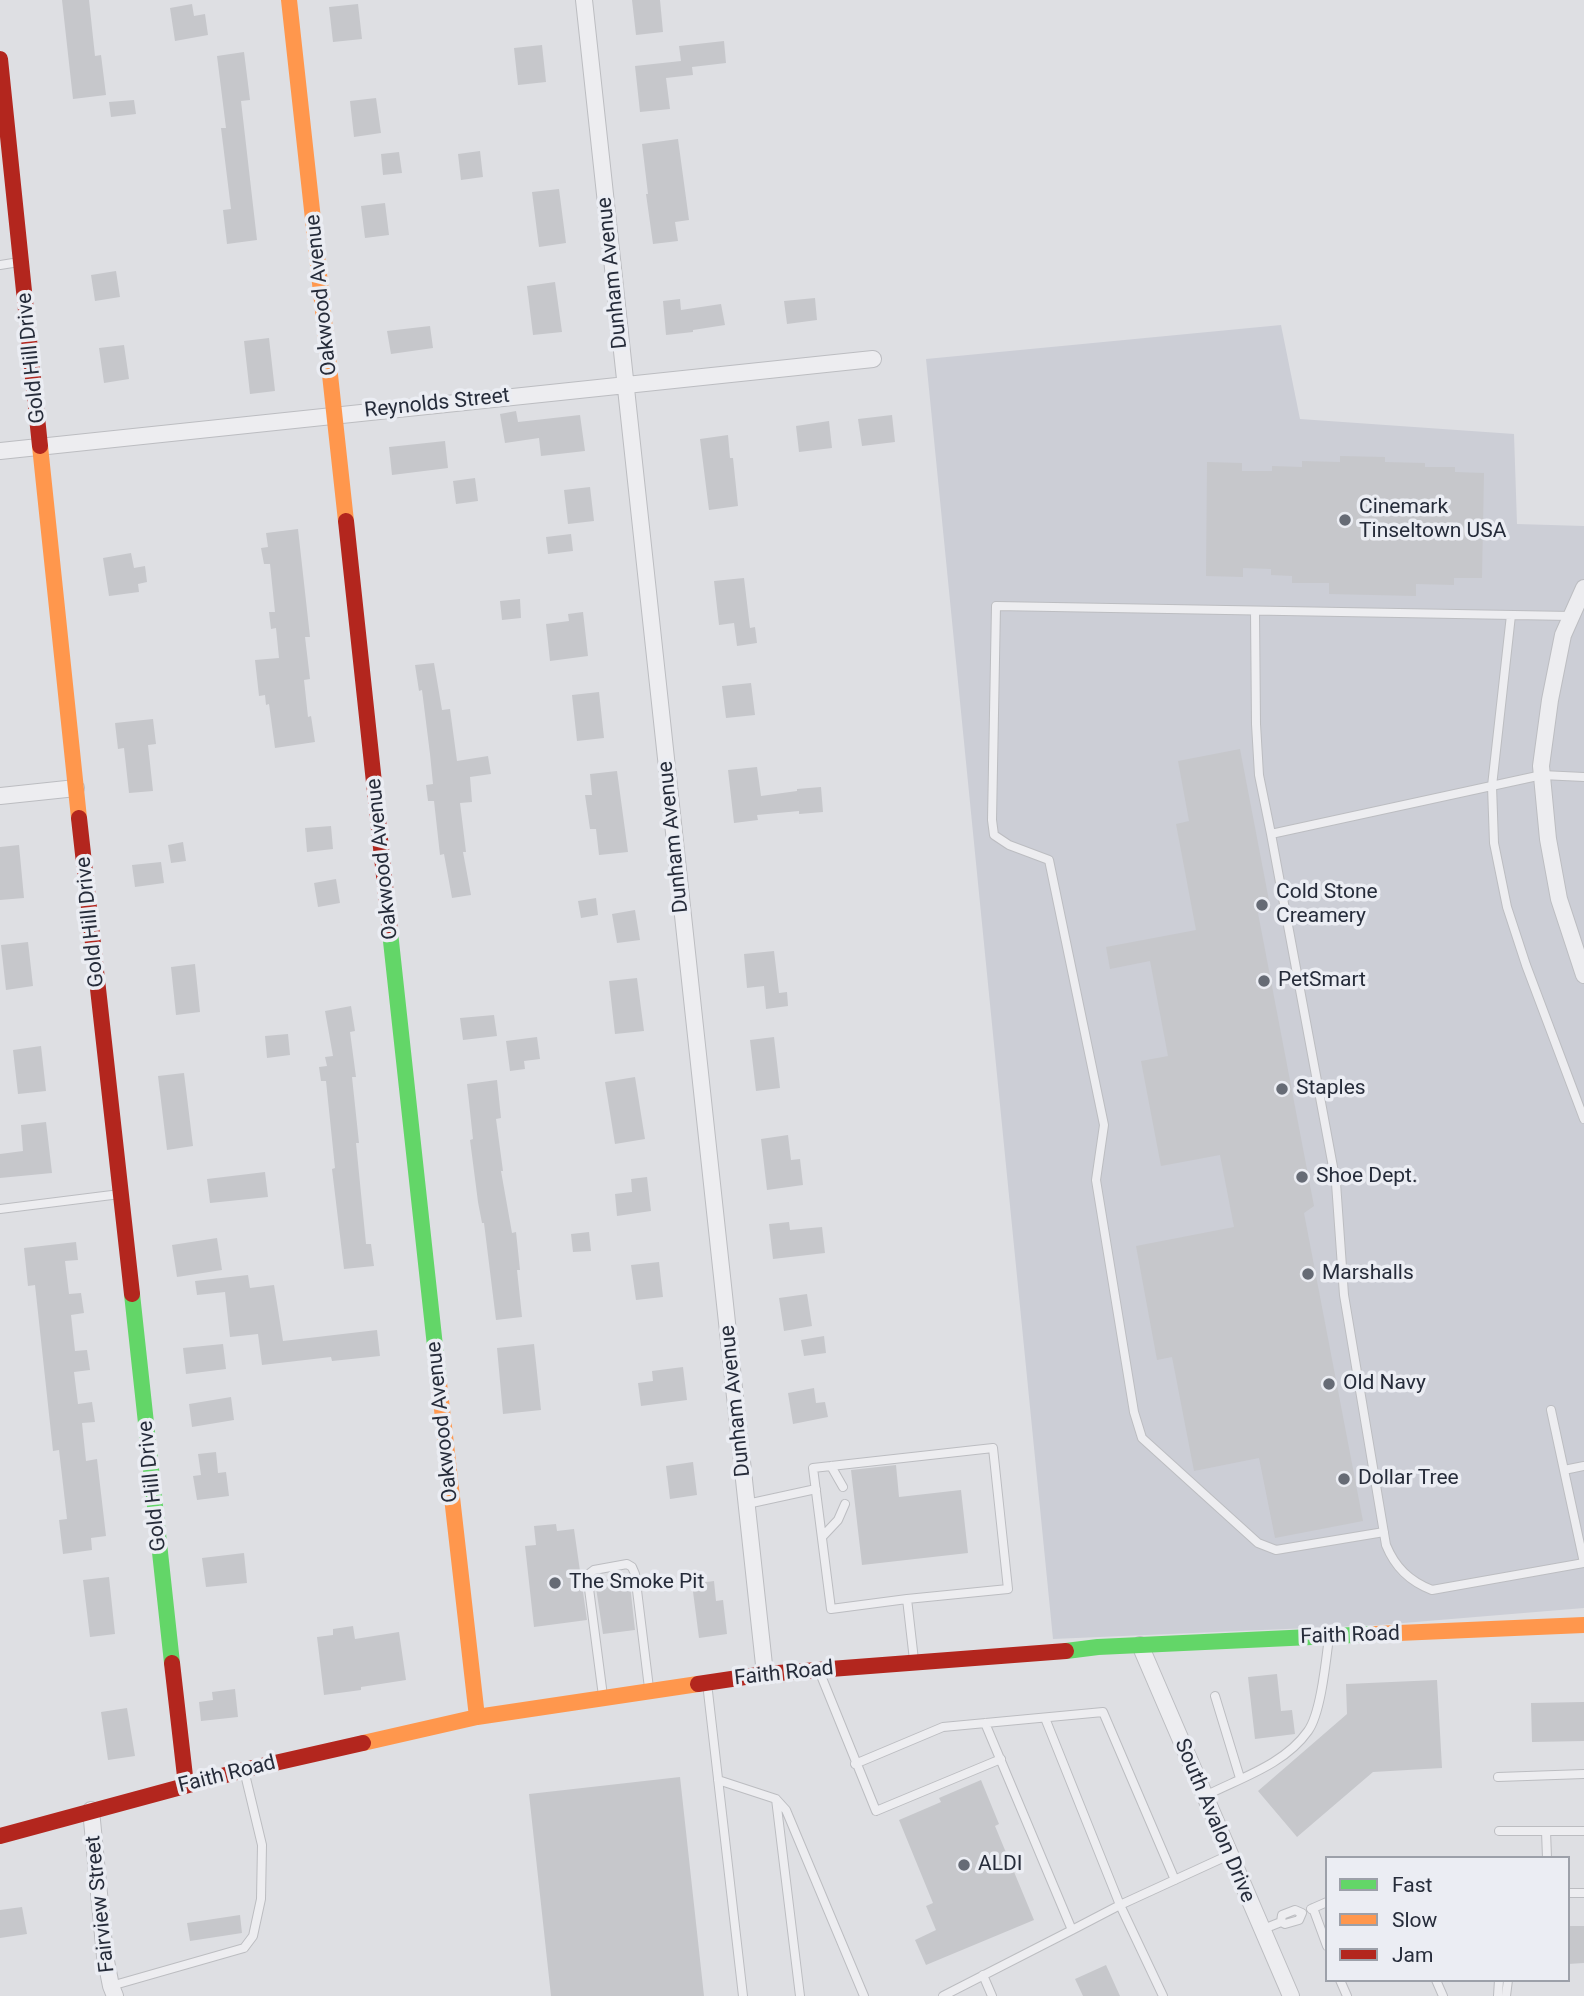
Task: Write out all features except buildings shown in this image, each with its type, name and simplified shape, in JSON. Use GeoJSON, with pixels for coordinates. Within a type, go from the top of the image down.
{"type":"FeatureCollection","features":[{"type":"Feature","properties":{"kind":"street","name":"Oakwood Avenue"},"geometry":{"type":"LineString","coordinates":[[289,0],[448,1472],[477,1717]]}},
{"type":"Feature","properties":{"kind":"street","name":"Dunham Avenue"},"geometry":{"type":"LineString","coordinates":[[584,0],[765,1674]]}},
{"type":"Feature","properties":{"kind":"street","name":"Gold Hill Drive"},"geometry":{"type":"LineString","coordinates":[[0,59],[6,167],[22,262],[76,788],[186,1785]]}},
{"type":"Feature","properties":{"kind":"street","name":"Reynolds Street"},"geometry":{"type":"LineString","coordinates":[[0,451],[873,359]]}},
{"type":"Feature","properties":{"kind":"street"},"geometry":{"type":"LineString","coordinates":[[1584,588],[1563,635],[1550,700],[1542,766],[1548,839],[1559,899],[1584,975]]}},
{"type":"Feature","properties":{"kind":"street"},"geometry":{"type":"LineString","coordinates":[[0,796],[76,788]]}},
{"type":"Feature","properties":{"kind":"street","name":"Faith Road"},"geometry":{"type":"LineString","coordinates":[[0,1836],[244,1770],[477,1717],[765,1674],[1140,1645],[1584,1625]]}},
{"type":"Feature","properties":{"kind":"street","name":"South Avalon Drive"},"geometry":{"type":"LineString","coordinates":[[1140,1645],[1291,1996]]}},
{"type":"Feature","properties":{"kind":"street","name":"Fairview Street"},"geometry":{"type":"LineString","coordinates":[[91,1810],[105,1956],[113,1991]]}},
{"type":"Feature","properties":{"kind":"lane"},"geometry":{"type":"LineString","coordinates":[[0,265],[22,262]]}},
{"type":"Feature","properties":{"kind":"lane"},"geometry":{"type":"LineString","coordinates":[[1384,1532],[1276,1550],[1258,1543],[1142,1438],[1134,1412],[1096,1180],[1104,1125],[1049,860],[1009,845],[994,835],[992,820],[996,606],[1572,616]]}},
{"type":"Feature","properties":{"kind":"lane"},"geometry":{"type":"LineString","coordinates":[[1255,611],[1259,775],[1336,1183],[1344,1295],[1386,1545],[1392,1560],[1416,1584],[1432,1590],[1584,1563],[1550,1410]]}},
{"type":"Feature","properties":{"kind":"lane"},"geometry":{"type":"LineString","coordinates":[[1511,615],[1492,786],[1494,842],[1507,907],[1584,1119]]}},
{"type":"Feature","properties":{"kind":"lane"},"geometry":{"type":"LineString","coordinates":[[1271,834],[1542,775],[1584,777]]}},
{"type":"Feature","properties":{"kind":"lane"},"geometry":{"type":"LineString","coordinates":[[0,1209],[120,1194]]}},
{"type":"Feature","properties":{"kind":"lane"},"geometry":{"type":"LineString","coordinates":[[993,1448],[1008,1589],[831,1609],[813,1468],[831,1466],[993,1448]]}},
{"type":"Feature","properties":{"kind":"lane"},"geometry":{"type":"LineString","coordinates":[[831,1466],[843,1487]]}},
{"type":"Feature","properties":{"kind":"lane"},"geometry":{"type":"LineString","coordinates":[[1564,1470],[1584,1466]]}},
{"type":"Feature","properties":{"kind":"lane"},"geometry":{"type":"LineString","coordinates":[[747,1504],[816,1489]]}},
{"type":"Feature","properties":{"kind":"lane"},"geometry":{"type":"LineString","coordinates":[[822,1536],[838,1520],[845,1504]]}},
{"type":"Feature","properties":{"kind":"lane"},"geometry":{"type":"LineString","coordinates":[[603,1698],[587,1581],[594,1570],[626,1564],[632,1567],[635,1574],[650,1691]]}},
{"type":"Feature","properties":{"kind":"lane"},"geometry":{"type":"LineString","coordinates":[[907,1599],[915,1663]]}},
{"type":"Feature","properties":{"kind":"lane"},"geometry":{"type":"LineString","coordinates":[[1204,1796],[1284,1757],[1310,1730],[1320,1698],[1329,1637]]}},
{"type":"Feature","properties":{"kind":"lane"},"geometry":{"type":"LineString","coordinates":[[818,1670],[876,1811],[1001,1759]]}},
{"type":"Feature","properties":{"kind":"lane"},"geometry":{"type":"LineString","coordinates":[[707,1683],[743,1996]]}},
{"type":"Feature","properties":{"kind":"lane"},"geometry":{"type":"LineString","coordinates":[[1215,1696],[1240,1779]]}},
{"type":"Feature","properties":{"kind":"lane"},"geometry":{"type":"LineString","coordinates":[[855,1764],[943,1727],[1103,1712],[1175,1880]]}},
{"type":"Feature","properties":{"kind":"lane"},"geometry":{"type":"LineString","coordinates":[[1045,1718],[1120,1905],[1163,1996]]}},
{"type":"Feature","properties":{"kind":"lane"},"geometry":{"type":"LineString","coordinates":[[985,1723],[1072,1930]]}},
{"type":"Feature","properties":{"kind":"lane"},"geometry":{"type":"LineString","coordinates":[[113,1991],[243,1948],[253,1936],[261,1899],[262,1845],[244,1770]]}},
{"type":"Feature","properties":{"kind":"lane"},"geometry":{"type":"LineString","coordinates":[[1498,1777],[1584,1774]]}},
{"type":"Feature","properties":{"kind":"lane"},"geometry":{"type":"LineString","coordinates":[[718,1780],[776,1799],[786,1810],[864,1996]]}},
{"type":"Feature","properties":{"kind":"lane"},"geometry":{"type":"LineString","coordinates":[[776,1799],[800,1996]]}},
{"type":"Feature","properties":{"kind":"lane"},"geometry":{"type":"LineString","coordinates":[[1499,1831],[1584,1831]]}},
{"type":"Feature","properties":{"kind":"lane"},"geometry":{"type":"LineString","coordinates":[[1546,1831],[1547,1856]]}},
{"type":"Feature","properties":{"kind":"lane"},"geometry":{"type":"LineString","coordinates":[[943,1996],[1120,1905],[1229,1855]]}},
{"type":"Feature","properties":{"kind":"lane"},"geometry":{"type":"LineString","coordinates":[[1261,1930],[1281,1922],[1285,1924],[1299,1920],[1302,1913],[1325,1903]]}},
{"type":"Feature","properties":{"kind":"lane"},"geometry":{"type":"LineString","coordinates":[[1313,1908],[1325,1941]]}},
{"type":"Feature","properties":{"kind":"lane"},"geometry":{"type":"LineString","coordinates":[[983,1975],[992,1996]]}},
{"type":"Feature","properties":{"kind":"lane"},"geometry":{"type":"LineString","coordinates":[[856,1977],[858,1996]]}},
{"type":"Feature","properties":{"kind":"shaded area"},"geometry":{"type":"Polygon","coordinates":[[[1281,325],[1300,419],[1514,434],[1517,524],[1584,526],[1584,1608],[1379,1625],[1053,1639],[926,359],[1281,325]]]}},
{"type":"Feature","properties":{"kind":"traffic: fast"},"geometry":{"type":"LineString","coordinates":[[390,932],[439,1383]]}},
{"type":"Feature","properties":{"kind":"traffic: fast"},"geometry":{"type":"LineString","coordinates":[[132,1294],[172,1663]]}},
{"type":"Feature","properties":{"kind":"traffic: fast"},"geometry":{"type":"LineString","coordinates":[[1066,1651],[1098,1647],[1375,1634]]}},
{"type":"Feature","properties":{"kind":"traffic: slow"},"geometry":{"type":"LineString","coordinates":[[289,0],[346,521]]}},
{"type":"Feature","properties":{"kind":"traffic: slow"},"geometry":{"type":"LineString","coordinates":[[40,446],[79,818]]}},
{"type":"Feature","properties":{"kind":"traffic: slow"},"geometry":{"type":"LineString","coordinates":[[439,1383],[477,1717]]}},
{"type":"Feature","properties":{"kind":"traffic: slow"},"geometry":{"type":"LineString","coordinates":[[1375,1634],[1584,1625]]}},
{"type":"Feature","properties":{"kind":"traffic: slow"},"geometry":{"type":"LineString","coordinates":[[363,1743],[477,1717],[698,1684]]}},
{"type":"Feature","properties":{"kind":"traffic: jam"},"geometry":{"type":"LineString","coordinates":[[0,59],[40,446]]}},
{"type":"Feature","properties":{"kind":"traffic: jam"},"geometry":{"type":"LineString","coordinates":[[346,521],[390,932]]}},
{"type":"Feature","properties":{"kind":"traffic: jam"},"geometry":{"type":"LineString","coordinates":[[79,818],[132,1294]]}},
{"type":"Feature","properties":{"kind":"traffic: jam"},"geometry":{"type":"LineString","coordinates":[[698,1684],[765,1674],[1066,1651]]}},
{"type":"Feature","properties":{"kind":"traffic: jam"},"geometry":{"type":"LineString","coordinates":[[172,1663],[186,1785]]}},
{"type":"Feature","properties":{"kind":"traffic: jam"},"geometry":{"type":"LineString","coordinates":[[0,1836],[244,1770],[363,1743]]}},
{"type":"Feature","properties":{"kind":"place","name":"Cinemark Tinseltown USA"},"geometry":{"type":"Point","coordinates":[1345,520]}},
{"type":"Feature","properties":{"kind":"place","name":"Cold Stone Creamery"},"geometry":{"type":"Point","coordinates":[1262,905]}},
{"type":"Feature","properties":{"kind":"place","name":"PetSmart"},"geometry":{"type":"Point","coordinates":[1264,981]}},
{"type":"Feature","properties":{"kind":"place","name":"Staples"},"geometry":{"type":"Point","coordinates":[1282,1089]}},
{"type":"Feature","properties":{"kind":"place","name":"Shoe Dept."},"geometry":{"type":"Point","coordinates":[1302,1177]}},
{"type":"Feature","properties":{"kind":"place","name":"Marshalls"},"geometry":{"type":"Point","coordinates":[1308,1274]}},
{"type":"Feature","properties":{"kind":"place","name":"Old Navy"},"geometry":{"type":"Point","coordinates":[1329,1384]}},
{"type":"Feature","properties":{"kind":"place","name":"Dollar Tree"},"geometry":{"type":"Point","coordinates":[1344,1479]}},
{"type":"Feature","properties":{"kind":"place","name":"The Smoke Pit"},"geometry":{"type":"Point","coordinates":[555,1583]}},
{"type":"Feature","properties":{"kind":"place","name":"ALDI"},"geometry":{"type":"Point","coordinates":[964,1865]}}]}
